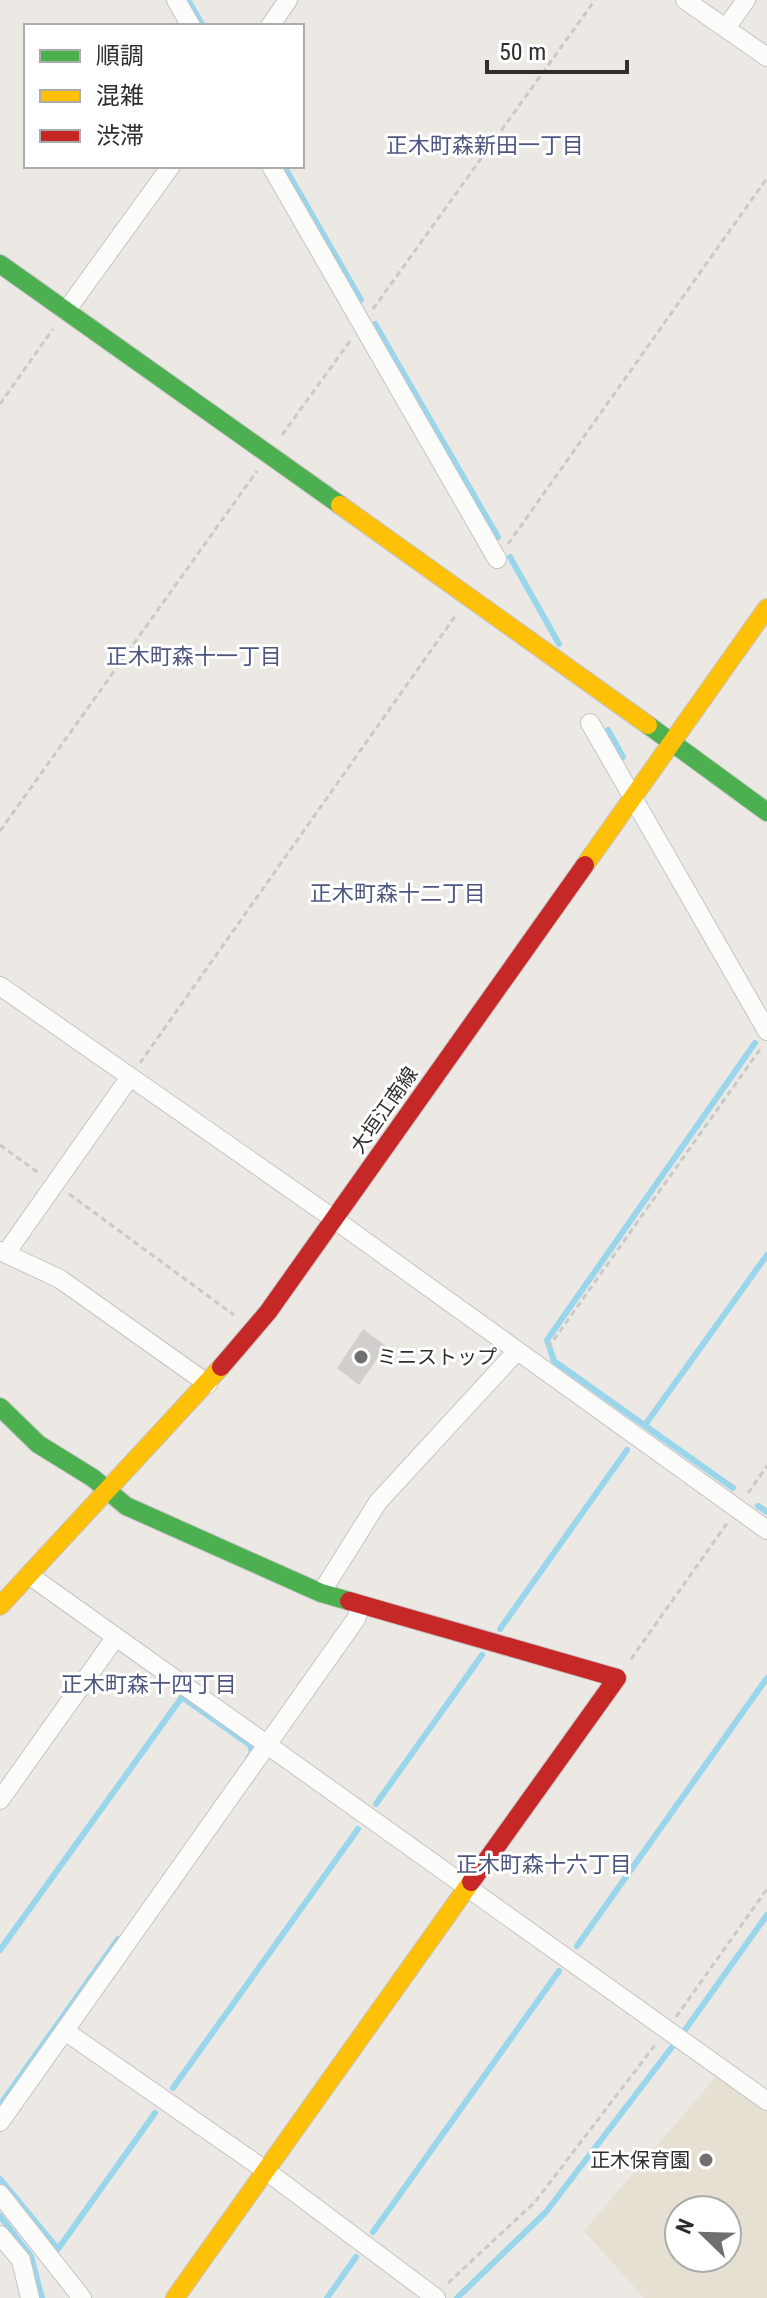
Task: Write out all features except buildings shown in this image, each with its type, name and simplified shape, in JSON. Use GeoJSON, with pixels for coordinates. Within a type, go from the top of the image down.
{"type":"FeatureCollection","features":[{"type":"Feature","properties":{"kind":"street"},"geometry":{"type":"LineString","coordinates":[[176,0],[190,24]]}},
{"type":"Feature","properties":{"kind":"street"},"geometry":{"type":"LineString","coordinates":[[271,24],[288,0]]}},
{"type":"Feature","properties":{"kind":"street"},"geometry":{"type":"LineString","coordinates":[[685,0],[767,57]]}},
{"type":"Feature","properties":{"kind":"street"},"geometry":{"type":"LineString","coordinates":[[726,28],[746,0]]}},
{"type":"Feature","properties":{"kind":"street"},"geometry":{"type":"LineString","coordinates":[[66,311],[170,168]]}},
{"type":"Feature","properties":{"kind":"street"},"geometry":{"type":"LineString","coordinates":[[272,168],[497,559]]}},
{"type":"Feature","properties":{"kind":"street"},"geometry":{"type":"LineString","coordinates":[[0,264],[767,812]]}},
{"type":"Feature","properties":{"kind":"street","name":"大垣江南線"},"geometry":{"type":"LineString","coordinates":[[0,1606],[110,1492],[253,1330],[767,608]]}},
{"type":"Feature","properties":{"kind":"street"},"geometry":{"type":"LineString","coordinates":[[590,723],[767,1031]]}},
{"type":"Feature","properties":{"kind":"street"},"geometry":{"type":"LineString","coordinates":[[0,986],[334,1219],[767,1530]]}},
{"type":"Feature","properties":{"kind":"street"},"geometry":{"type":"LineString","coordinates":[[130,1077],[3,1252],[60,1279],[208,1384]]}},
{"type":"Feature","properties":{"kind":"street"},"geometry":{"type":"LineString","coordinates":[[321,1593],[378,1502],[517,1351]]}},
{"type":"Feature","properties":{"kind":"street"},"geometry":{"type":"LineString","coordinates":[[0,1407],[38,1444],[93,1478],[126,1506],[321,1593],[617,1678],[175,2298]]}},
{"type":"Feature","properties":{"kind":"street"},"geometry":{"type":"LineString","coordinates":[[29,1575],[767,2101]]}},
{"type":"Feature","properties":{"kind":"street"},"geometry":{"type":"LineString","coordinates":[[0,2122],[356,1619],[361,1605]]}},
{"type":"Feature","properties":{"kind":"street"},"geometry":{"type":"LineString","coordinates":[[0,1800],[115,1638]]}},
{"type":"Feature","properties":{"kind":"street"},"geometry":{"type":"LineString","coordinates":[[65,2031],[265,2170],[434,2297]]}},
{"type":"Feature","properties":{"kind":"street"},"geometry":{"type":"LineString","coordinates":[[0,2194],[82,2298]]}},
{"type":"Feature","properties":{"kind":"street"},"geometry":{"type":"LineString","coordinates":[[0,2235],[21,2260],[30,2298]]}},
{"type":"Feature","properties":{"kind":"path"},"geometry":{"type":"LineString","coordinates":[[0,831],[595,0]]}},
{"type":"Feature","properties":{"kind":"path"},"geometry":{"type":"LineString","coordinates":[[497,559],[767,178]]}},
{"type":"Feature","properties":{"kind":"path"},"geometry":{"type":"LineString","coordinates":[[0,404],[66,311]]}},
{"type":"Feature","properties":{"kind":"path"},"geometry":{"type":"LineString","coordinates":[[130,1077],[469,598]]}},
{"type":"Feature","properties":{"kind":"path"},"geometry":{"type":"LineString","coordinates":[[536,1365],[767,1041]]}},
{"type":"Feature","properties":{"kind":"path"},"geometry":{"type":"LineString","coordinates":[[0,1145],[253,1330]]}},
{"type":"Feature","properties":{"kind":"path"},"geometry":{"type":"LineString","coordinates":[[617,1678],[767,1466]]}},
{"type":"Feature","properties":{"kind":"path"},"geometry":{"type":"LineString","coordinates":[[434,2297],[535,2202],[668,2029],[767,1889]]}},
{"type":"Feature","properties":{"kind":"shaded area","name":"正木保育園"},"geometry":{"type":"Polygon","coordinates":[[[720,2072],[767,2110],[767,2298],[644,2298],[584,2231],[720,2072]]]}},
{"type":"Feature","properties":{"kind":"waterway"},"geometry":{"type":"LineString","coordinates":[[188,0],[202,24]]}},
{"type":"Feature","properties":{"kind":"waterway"},"geometry":{"type":"LineString","coordinates":[[285,168],[361,300]]}},
{"type":"Feature","properties":{"kind":"waterway"},"geometry":{"type":"LineString","coordinates":[[375,324],[498,537]]}},
{"type":"Feature","properties":{"kind":"waterway"},"geometry":{"type":"LineString","coordinates":[[510,557],[559,644]]}},
{"type":"Feature","properties":{"kind":"waterway"},"geometry":{"type":"LineString","coordinates":[[608,730],[623,757]]}},
{"type":"Feature","properties":{"kind":"waterway"},"geometry":{"type":"LineString","coordinates":[[733,1488],[554,1361],[547,1340],[755,1043]]}},
{"type":"Feature","properties":{"kind":"waterway"},"geometry":{"type":"LineString","coordinates":[[645,1425],[767,1255]]}},
{"type":"Feature","properties":{"kind":"waterway"},"geometry":{"type":"LineString","coordinates":[[500,1629],[627,1450]]}},
{"type":"Feature","properties":{"kind":"waterway"},"geometry":{"type":"LineString","coordinates":[[758,1506],[767,1512]]}},
{"type":"Feature","properties":{"kind":"waterway"},"geometry":{"type":"LineString","coordinates":[[376,1804],[482,1655]]}},
{"type":"Feature","properties":{"kind":"waterway"},"geometry":{"type":"LineString","coordinates":[[577,1946],[767,1678]]}},
{"type":"Feature","properties":{"kind":"waterway"},"geometry":{"type":"LineString","coordinates":[[0,1950],[182,1697],[250,1745],[252,1753],[248,1758]]}},
{"type":"Feature","properties":{"kind":"waterway"},"geometry":{"type":"LineString","coordinates":[[173,2088],[358,1829]]}},
{"type":"Feature","properties":{"kind":"waterway"},"geometry":{"type":"LineString","coordinates":[[685,2030],[767,1915]]}},
{"type":"Feature","properties":{"kind":"waterway"},"geometry":{"type":"LineString","coordinates":[[0,2105],[118,1939]]}},
{"type":"Feature","properties":{"kind":"waterway"},"geometry":{"type":"LineString","coordinates":[[373,2232],[559,1971]]}},
{"type":"Feature","properties":{"kind":"waterway"},"geometry":{"type":"LineString","coordinates":[[457,2298],[546,2212],[672,2047]]}},
{"type":"Feature","properties":{"kind":"waterway"},"geometry":{"type":"LineString","coordinates":[[0,2179],[58,2249],[155,2113]]}},
{"type":"Feature","properties":{"kind":"waterway"},"geometry":{"type":"LineString","coordinates":[[0,2216],[31,2256],[42,2298]]}},
{"type":"Feature","properties":{"kind":"waterway"},"geometry":{"type":"LineString","coordinates":[[327,2298],[356,2257]]}},
{"type":"Feature","properties":{"kind":"traffic: fast"},"geometry":{"type":"LineString","coordinates":[[0,264],[340,505]]}},
{"type":"Feature","properties":{"kind":"traffic: fast"},"geometry":{"type":"LineString","coordinates":[[648,725],[767,812]]}},
{"type":"Feature","properties":{"kind":"traffic: fast"},"geometry":{"type":"LineString","coordinates":[[0,1407],[38,1444],[93,1478],[126,1506],[321,1593],[349,1601]]}},
{"type":"Feature","properties":{"kind":"traffic: slow"},"geometry":{"type":"LineString","coordinates":[[340,505],[648,725]]}},
{"type":"Feature","properties":{"kind":"traffic: slow"},"geometry":{"type":"LineString","coordinates":[[585,865],[767,608]]}},
{"type":"Feature","properties":{"kind":"traffic: slow"},"geometry":{"type":"LineString","coordinates":[[0,1606],[221,1367]]}},
{"type":"Feature","properties":{"kind":"traffic: slow"},"geometry":{"type":"LineString","coordinates":[[175,2298],[471,1882]]}},
{"type":"Feature","properties":{"kind":"traffic: jam"},"geometry":{"type":"LineString","coordinates":[[221,1367],[268,1312],[585,865]]}},
{"type":"Feature","properties":{"kind":"traffic: jam"},"geometry":{"type":"LineString","coordinates":[[349,1601],[617,1678],[471,1882]]}},
{"type":"Feature","properties":{"kind":"place","name":"ミニストップ"},"geometry":{"type":"Point","coordinates":[361,1357]}},
{"type":"Feature","properties":{"kind":"place","name":"正木保育園"},"geometry":{"type":"Point","coordinates":[706,2160]}},
{"type":"Feature","properties":{"kind":"district","name":"正木町森新田一丁目"},"geometry":{"type":"Point","coordinates":[485,145]}},
{"type":"Feature","properties":{"kind":"district","name":"正木町森十一丁目"},"geometry":{"type":"Point","coordinates":[194,656]}},
{"type":"Feature","properties":{"kind":"district","name":"正木町森十二丁目"},"geometry":{"type":"Point","coordinates":[398,893]}},
{"type":"Feature","properties":{"kind":"district","name":"正木町森十四丁目"},"geometry":{"type":"Point","coordinates":[149,1684]}},
{"type":"Feature","properties":{"kind":"district","name":"正木町森十六丁目"},"geometry":{"type":"Point","coordinates":[544,1864]}}]}
